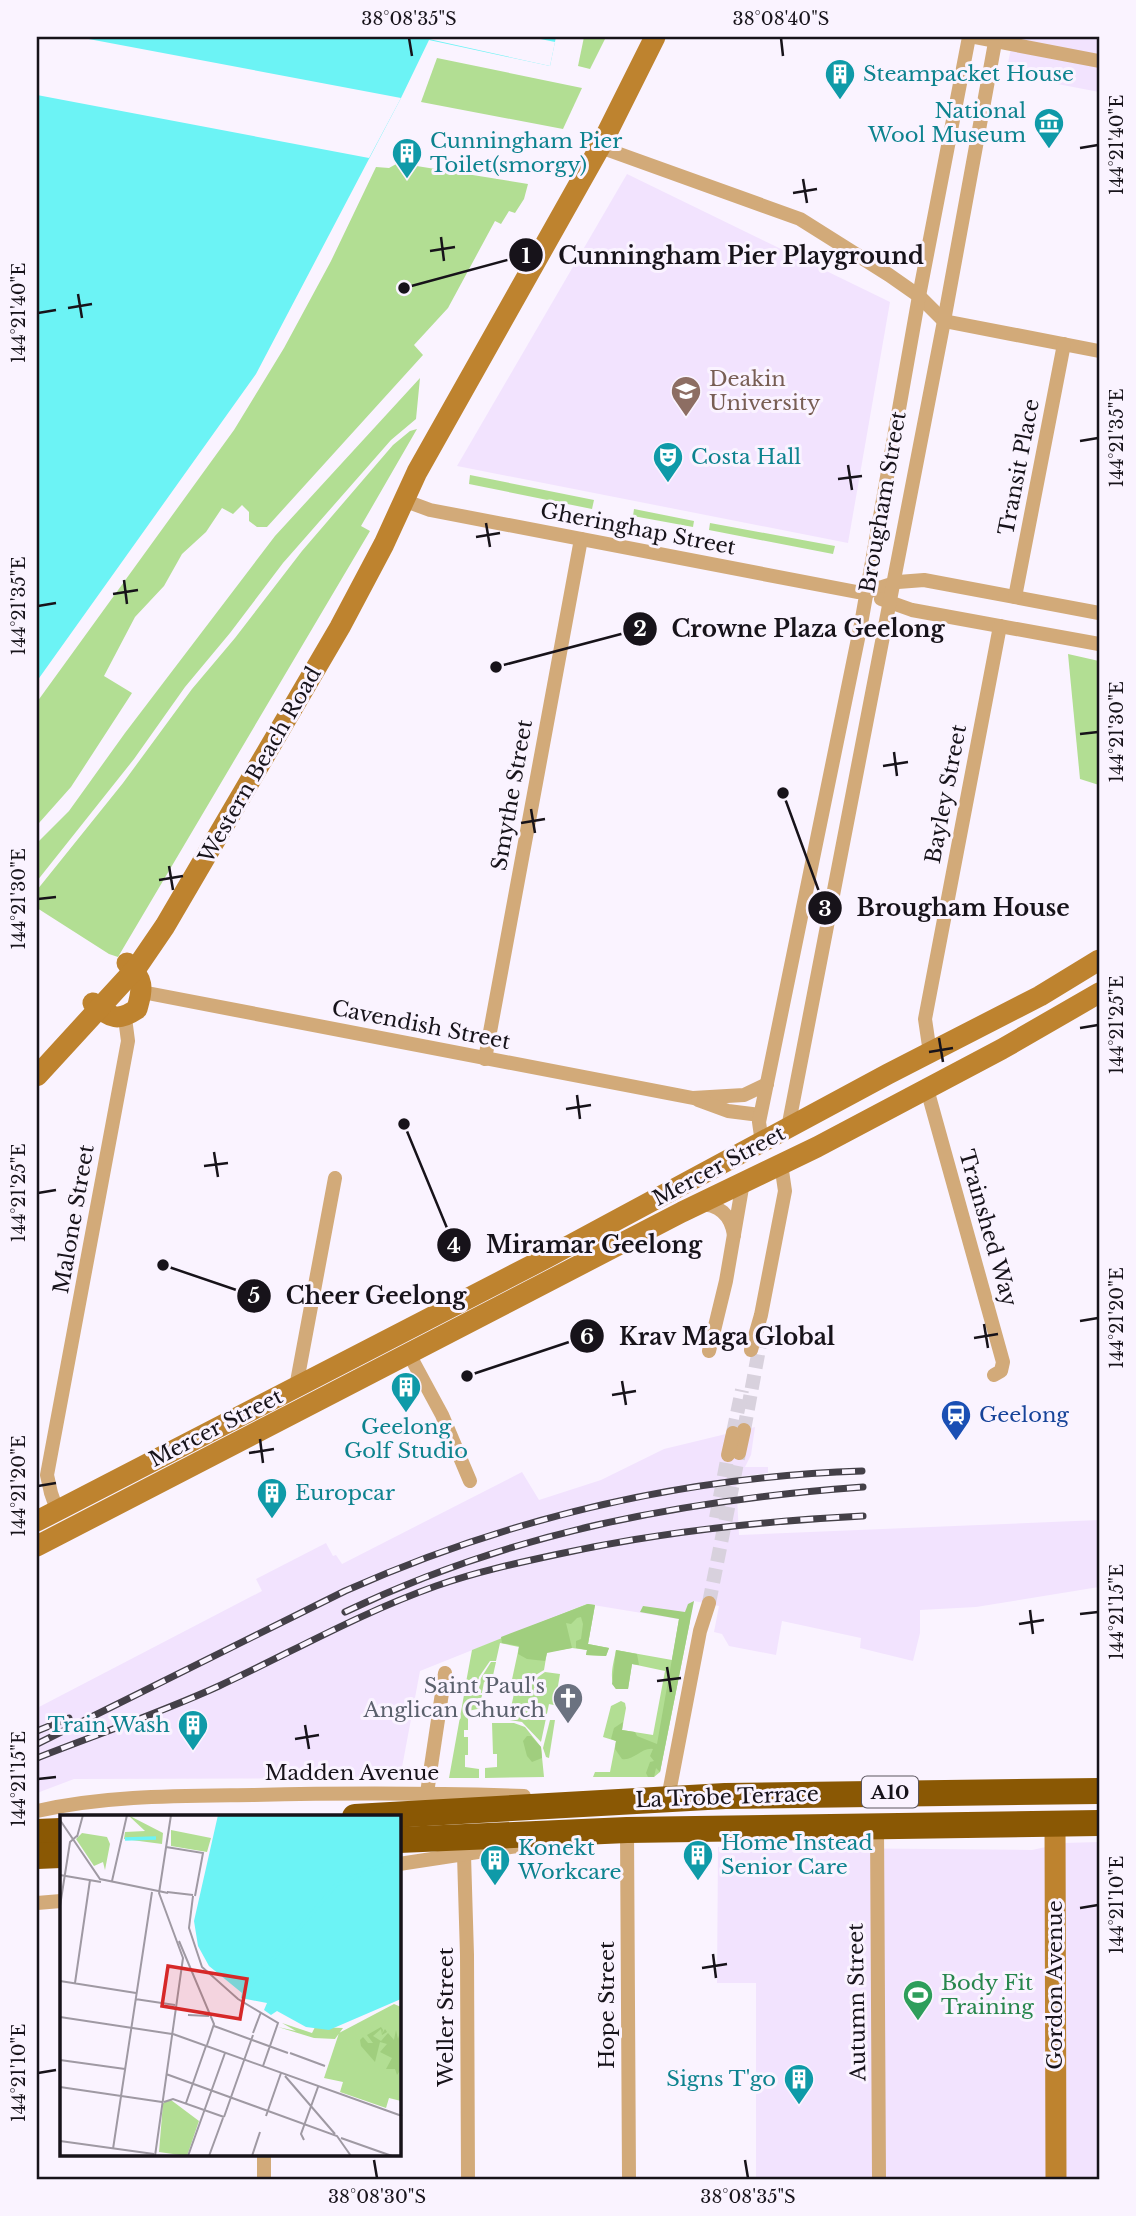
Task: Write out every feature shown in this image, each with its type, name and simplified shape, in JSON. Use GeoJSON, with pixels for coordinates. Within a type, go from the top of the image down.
{"type":"FeatureCollection","features":[{"type":"Feature","properties":{"kind":"highway","name":"Gordon Avenue"},"geometry":{"type":"LineString","coordinates":[[1055,1791],[1055,1823]]}},
{"type":"Feature","properties":{"kind":"highway","name":"La Trobe Terrace"},"geometry":{"type":"LineString","coordinates":[[388,1815],[668,1798],[858,1792],[1099,1791]]}},
{"type":"Feature","properties":{"kind":"highway","name":"La Trobe Terrace"},"geometry":{"type":"LineString","coordinates":[[401,1840],[627,1830],[1099,1823]]}},
{"type":"Feature","properties":{"kind":"highway"},"geometry":{"type":"LineString","coordinates":[[37,1832],[60,1831]]}},
{"type":"Feature","properties":{"kind":"highway"},"geometry":{"type":"LineString","coordinates":[[37,1856],[60,1855]]}},
{"type":"Feature","properties":{"kind":"street","name":"Western Beach Road"},"geometry":{"type":"LineString","coordinates":[[37,1076],[165,926],[340,627],[384,544],[403,500],[600,147],[655,37]]}},
{"type":"Feature","properties":{"kind":"street"},"geometry":{"type":"LineString","coordinates":[[971,37],[995,39],[1099,61]]}},
{"type":"Feature","properties":{"kind":"street","name":"Brougham Street"},"geometry":{"type":"LineString","coordinates":[[762,1143],[760,1115],[867,593],[919,296],[971,37]]}},
{"type":"Feature","properties":{"kind":"street","name":"Brougham Street"},"geometry":{"type":"LineString","coordinates":[[755,1347],[785,1191],[781,1164],[944,321],[995,39]]}},
{"type":"Feature","properties":{"kind":"street"},"geometry":{"type":"LineString","coordinates":[[600,147],[800,219],[919,296],[944,321],[1099,351]]}},
{"type":"Feature","properties":{"kind":"street","name":"Transit Place"},"geometry":{"type":"LineString","coordinates":[[1015,597],[1064,344]]}},
{"type":"Feature","properties":{"kind":"street","name":"Gheringhap Street"},"geometry":{"type":"LineString","coordinates":[[403,500],[422,508],[867,593],[912,610],[1099,644]]}},
{"type":"Feature","properties":{"kind":"street","name":"Smythe Street"},"geometry":{"type":"LineString","coordinates":[[485,1059],[581,539]]}},
{"type":"Feature","properties":{"kind":"street","name":"Gheringhap Street"},"geometry":{"type":"LineString","coordinates":[[867,593],[892,583],[929,581],[1099,613]]}},
{"type":"Feature","properties":{"kind":"street","name":"Bayley Street"},"geometry":{"type":"LineString","coordinates":[[930,1053],[925,1019],[1000,626]]}},
{"type":"Feature","properties":{"kind":"street","name":"Mercer Street"},"geometry":{"type":"LineString","coordinates":[[37,1546],[788,1128],[1040,996],[1099,960]]}},
{"type":"Feature","properties":{"kind":"street"},"geometry":{"type":"LineString","coordinates":[[96,1005],[110,1017],[125,1018],[137,1009],[142,992],[140,978],[130,967]]}},
{"type":"Feature","properties":{"kind":"street","name":"Cavendish Street"},"geometry":{"type":"LineString","coordinates":[[142,992],[693,1098],[720,1109],[760,1115]]}},
{"type":"Feature","properties":{"kind":"street","name":"Mercer Street"},"geometry":{"type":"LineString","coordinates":[[37,1521],[296,1387],[404,1344],[781,1164],[1002,1049],[1099,993]]}},
{"type":"Feature","properties":{"kind":"street","name":"Western Beach Road"},"geometry":{"type":"LineString","coordinates":[[37,1061],[96,1005]]}},
{"type":"Feature","properties":{"kind":"street","name":"Malone Street"},"geometry":{"type":"LineString","coordinates":[[57,1510],[47,1475],[128,1041],[125,1018]]}},
{"type":"Feature","properties":{"kind":"street"},"geometry":{"type":"LineString","coordinates":[[988,1022],[1002,1049]]}},
{"type":"Feature","properties":{"kind":"street"},"geometry":{"type":"LineString","coordinates":[[927,1088],[926,1069],[930,1053]]}},
{"type":"Feature","properties":{"kind":"street","name":"Cavendish Street"},"geometry":{"type":"LineString","coordinates":[[693,1098],[741,1096],[767,1084]]}},
{"type":"Feature","properties":{"kind":"street","name":"Trainshed Way"},"geometry":{"type":"LineString","coordinates":[[927,1088],[1003,1362],[1001,1370],[994,1374]]}},
{"type":"Feature","properties":{"kind":"street"},"geometry":{"type":"LineString","coordinates":[[762,1143],[781,1164]]}},
{"type":"Feature","properties":{"kind":"street"},"geometry":{"type":"LineString","coordinates":[[296,1387],[335,1178]]}},
{"type":"Feature","properties":{"kind":"street"},"geometry":{"type":"LineString","coordinates":[[709,1351],[744,1182]]}},
{"type":"Feature","properties":{"kind":"street"},"geometry":{"type":"LineString","coordinates":[[699,1204],[714,1206],[725,1214],[730,1221],[734,1240]]}},
{"type":"Feature","properties":{"kind":"street"},"geometry":{"type":"LineString","coordinates":[[404,1344],[442,1415],[470,1481]]}},
{"type":"Feature","properties":{"kind":"street"},"geometry":{"type":"LineString","coordinates":[[734,1454],[738,1431]]}},
{"type":"Feature","properties":{"kind":"street"},"geometry":{"type":"LineString","coordinates":[[57,1510],[68,1530]]}},
{"type":"Feature","properties":{"kind":"street"},"geometry":{"type":"LineString","coordinates":[[668,1798],[705,1603]]}},
{"type":"Feature","properties":{"kind":"street"},"geometry":{"type":"LineString","coordinates":[[426,1793],[445,1673]]}},
{"type":"Feature","properties":{"kind":"street","name":"Madden Avenue"},"geometry":{"type":"LineString","coordinates":[[37,1811],[95,1801],[161,1796],[426,1793],[668,1798]]}},
{"type":"Feature","properties":{"kind":"street","name":"Gordon Avenue"},"geometry":{"type":"LineString","coordinates":[[1055,1823],[1056,2179]]}},
{"type":"Feature","properties":{"kind":"street","name":"Autumn Street"},"geometry":{"type":"LineString","coordinates":[[877,1825],[879,2179]]}},
{"type":"Feature","properties":{"kind":"street","name":"Hope Street"},"geometry":{"type":"LineString","coordinates":[[627,1830],[629,2179]]}},
{"type":"Feature","properties":{"kind":"street"},"geometry":{"type":"LineString","coordinates":[[401,1864],[598,1831]]}},
{"type":"Feature","properties":{"kind":"street","name":"Weller Street"},"geometry":{"type":"LineString","coordinates":[[464,1855],[468,2179]]}},
{"type":"Feature","properties":{"kind":"street"},"geometry":{"type":"LineString","coordinates":[[37,1903],[60,1901]]}},
{"type":"Feature","properties":{"kind":"street"},"geometry":{"type":"LineString","coordinates":[[264,2156],[264,2179]]}},
{"type":"Feature","properties":{"kind":"shaded area"},"geometry":{"type":"Polygon","coordinates":[[[1013,37],[1099,37],[1099,92],[1006,74],[1013,37]]]}},
{"type":"Feature","properties":{"kind":"shaded area"},"geometry":{"type":"Polygon","coordinates":[[[627,174],[890,302],[848,543],[457,466],[627,174]]]}},
{"type":"Feature","properties":{"kind":"shaded area"},"geometry":{"type":"Polygon","coordinates":[[[755,1427],[751,1455],[745,1467],[768,1467],[768,1473],[736,1477],[739,1535],[1099,1520],[1099,1587],[976,1607],[920,1610],[920,1633],[913,1661],[860,1648],[861,1638],[782,1621],[776,1655],[729,1646],[722,1634],[714,1632],[719,1606],[694,1601],[690,1621],[587,1604],[420,1671],[400,1778],[74,1779],[37,1793],[37,1708],[262,1591],[256,1579],[326,1543],[333,1556],[336,1555],[342,1564],[522,1472],[539,1500],[601,1480],[664,1449],[755,1427]]]}},
{"type":"Feature","properties":{"kind":"shaded area"},"geometry":{"type":"Polygon","coordinates":[[[1099,1842],[1099,2179],[756,2179],[756,1983],[717,1983],[718,1847],[1032,1850],[1064,1843],[1099,1842]]]}},
{"type":"Feature","properties":{"kind":"green space"},"geometry":{"type":"Polygon","coordinates":[[[584,37],[606,37],[590,69],[578,66],[584,37]]]}},
{"type":"Feature","properties":{"kind":"green space"},"geometry":{"type":"Polygon","coordinates":[[[437,58],[582,88],[563,129],[421,102],[437,58]]]}},
{"type":"Feature","properties":{"kind":"green space"},"geometry":{"type":"Polygon","coordinates":[[[398,163],[528,184],[524,199],[515,213],[509,211],[501,224],[495,221],[448,308],[414,345],[423,355],[267,527],[257,527],[249,521],[249,512],[242,505],[233,514],[222,508],[206,532],[182,554],[164,586],[135,617],[104,676],[132,693],[71,787],[39,823],[37,702],[234,430],[284,348],[331,261],[376,167],[389,168],[398,163]]]}},
{"type":"Feature","properties":{"kind":"green space"},"geometry":{"type":"Polygon","coordinates":[[[420,378],[416,419],[391,440],[283,563],[37,881],[37,843],[69,811],[275,536],[420,378]]]}},
{"type":"Feature","properties":{"kind":"green space"},"geometry":{"type":"Polygon","coordinates":[[[417,429],[361,526],[370,531],[118,957],[37,908],[37,890],[123,783],[192,689],[302,551],[393,445],[410,431],[417,429]]]}},
{"type":"Feature","properties":{"kind":"green space"},"geometry":{"type":"Polygon","coordinates":[[[470,475],[594,500],[592,509],[469,484],[470,475]]]}},
{"type":"Feature","properties":{"kind":"green space"},"geometry":{"type":"Polygon","coordinates":[[[634,509],[694,521],[693,527],[633,516],[634,509]]]}},
{"type":"Feature","properties":{"kind":"green space"},"geometry":{"type":"Polygon","coordinates":[[[710,523],[835,546],[833,554],[709,530],[710,523]]]}},
{"type":"Feature","properties":{"kind":"green space"},"geometry":{"type":"Polygon","coordinates":[[[1068,654],[1099,661],[1099,785],[1080,779],[1068,654]]]}},
{"type":"Feature","properties":{"kind":"green space"},"geometry":{"type":"Polygon","coordinates":[[[694,1601],[660,1772],[656,1768],[654,1777],[648,1777],[646,1773],[650,1762],[654,1761],[650,1756],[653,1749],[622,1759],[615,1749],[616,1741],[611,1739],[614,1728],[623,1722],[622,1730],[635,1732],[637,1736],[657,1744],[679,1619],[640,1612],[643,1606],[685,1612],[688,1604],[694,1601]]]}},
{"type":"Feature","properties":{"kind":"green space"},"geometry":{"type":"Polygon","coordinates":[[[587,1604],[595,1605],[588,1644],[609,1648],[606,1656],[586,1655],[587,1650],[572,1648],[547,1652],[544,1670],[519,1685],[511,1684],[519,1647],[500,1643],[496,1661],[490,1661],[479,1677],[476,1693],[464,1693],[472,1650],[587,1604]]]}},
{"type":"Feature","properties":{"kind":"green space"},"geometry":{"type":"Polygon","coordinates":[[[588,1604],[595,1605],[588,1644],[609,1648],[606,1656],[586,1655],[587,1650],[576,1648],[576,1641],[581,1639],[581,1617],[571,1624],[566,1623],[572,1648],[547,1653],[545,1661],[527,1659],[518,1654],[519,1646],[502,1643],[501,1637],[588,1604]]]}},
{"type":"Feature","properties":{"kind":"green space"},"geometry":{"type":"Polygon","coordinates":[[[679,1619],[690,1621],[660,1772],[654,1777],[593,1777],[595,1772],[610,1772],[616,1741],[603,1737],[611,1706],[621,1701],[625,1703],[622,1730],[653,1735],[665,1671],[632,1664],[628,1689],[616,1689],[612,1675],[616,1650],[672,1660],[679,1619]]]}},
{"type":"Feature","properties":{"kind":"green space"},"geometry":{"type":"Polygon","coordinates":[[[616,1650],[637,1654],[639,1665],[632,1664],[628,1689],[616,1689],[612,1684],[616,1650]]]}},
{"type":"Feature","properties":{"kind":"green space"},"geometry":{"type":"Polygon","coordinates":[[[491,1662],[496,1662],[492,1680],[496,1684],[484,1682],[482,1693],[478,1693],[481,1678],[491,1662]]]}},
{"type":"Feature","properties":{"kind":"green space"},"geometry":{"type":"Polygon","coordinates":[[[545,1672],[560,1674],[558,1686],[562,1687],[558,1706],[549,1704],[541,1742],[522,1722],[504,1719],[504,1711],[510,1712],[515,1689],[513,1688],[524,1687],[545,1672]]]}},
{"type":"Feature","properties":{"kind":"green space"},"geometry":{"type":"Polygon","coordinates":[[[464,1695],[482,1695],[480,1706],[503,1711],[483,1711],[482,1708],[468,1711],[468,1730],[464,1730],[464,1737],[468,1737],[465,1767],[479,1769],[479,1778],[449,1778],[464,1695]]]}},
{"type":"Feature","properties":{"kind":"green space"},"geometry":{"type":"Polygon","coordinates":[[[550,1720],[555,1720],[549,1758],[543,1748],[550,1720]]]}},
{"type":"Feature","properties":{"kind":"green space"},"geometry":{"type":"Polygon","coordinates":[[[492,1723],[514,1723],[525,1727],[541,1747],[544,1777],[485,1778],[485,1768],[497,1767],[497,1754],[493,1754],[492,1723]]]}},
{"type":"Feature","properties":{"kind":"green space"},"geometry":{"type":"Polygon","coordinates":[[[527,1736],[531,1736],[541,1747],[542,1758],[532,1762],[527,1756],[523,1741],[527,1736]]]}},
{"type":"Feature","properties":{"kind":"water"},"geometry":{"type":"Polygon","coordinates":[[[37,37],[556,37],[550,66],[429,40],[256,374],[37,681],[37,37]]]}},
{"type":"Feature","properties":{"kind":"pier"},"geometry":{"type":"Polygon","coordinates":[[[37,37],[78,37],[401,98],[369,158],[37,95],[37,37]]]}},
{"type":"Feature","properties":{"kind":"pier"},"geometry":{"type":"Polygon","coordinates":[[[531,37],[555,42],[550,66],[429,39],[531,37]]]}},
{"type":"Feature","properties":{"kind":"tunnel"},"geometry":{"type":"LineString","coordinates":[[744,1430],[760,1344]]}},
{"type":"Feature","properties":{"kind":"tunnel"},"geometry":{"type":"LineString","coordinates":[[733,1433],[742,1390]]}},
{"type":"Feature","properties":{"kind":"tunnel"},"geometry":{"type":"LineString","coordinates":[[709,1603],[739,1453]]}},
{"type":"Feature","properties":{"kind":"tunnel"},"geometry":{"type":"LineString","coordinates":[[716,1518],[728,1455]]}},
{"type":"Feature","properties":{"kind":"railway"},"geometry":{"type":"LineString","coordinates":[[37,1744],[345,1591],[470,1542],[598,1506],[663,1492],[795,1475],[862,1471]]}},
{"type":"Feature","properties":{"kind":"railway"},"geometry":{"type":"LineString","coordinates":[[345,1612],[407,1584],[470,1561],[598,1525],[729,1501],[863,1487]]}},
{"type":"Feature","properties":{"kind":"railway"},"geometry":{"type":"LineString","coordinates":[[37,1758],[197,1696],[380,1608],[466,1576],[597,1546],[672,1534],[748,1524],[863,1516]]}},
{"type":"Feature","properties":{"kind":"railway"},"geometry":{"type":"LineString","coordinates":[[37,1731],[69,1718]]}},
{"type":"Feature","properties":{"kind":"place","name":"Steampacket House"},"geometry":{"type":"Point","coordinates":[840,101]}},
{"type":"Feature","properties":{"kind":"place","name":"National Wool Museum"},"geometry":{"type":"Point","coordinates":[1049,150]}},
{"type":"Feature","properties":{"kind":"place","name":"Cunningham Pier Toilet(smorgy)"},"geometry":{"type":"Point","coordinates":[407,180]}},
{"type":"Feature","properties":{"kind":"place","name":"Cunningham Pier Playground"},"geometry":{"type":"Point","coordinates":[404,288]}},
{"type":"Feature","properties":{"kind":"place","name":"Deakin University"},"geometry":{"type":"Point","coordinates":[686,418]}},
{"type":"Feature","properties":{"kind":"place","name":"Costa Hall"},"geometry":{"type":"Point","coordinates":[668,484]}},
{"type":"Feature","properties":{"kind":"place","name":"Crowne Plaza Geelong"},"geometry":{"type":"Point","coordinates":[496,667]}},
{"type":"Feature","properties":{"kind":"place","name":"Brougham House"},"geometry":{"type":"Point","coordinates":[783,793]}},
{"type":"Feature","properties":{"kind":"place","name":"Miramar Geelong"},"geometry":{"type":"Point","coordinates":[404,1124]}},
{"type":"Feature","properties":{"kind":"place","name":"Cheer Geelong"},"geometry":{"type":"Point","coordinates":[163,1265]}},
{"type":"Feature","properties":{"kind":"place","name":"Krav Maga Global"},"geometry":{"type":"Point","coordinates":[467,1376]}},
{"type":"Feature","properties":{"kind":"place","name":"Geelong Golf Studio"},"geometry":{"type":"Point","coordinates":[406,1414]}},
{"type":"Feature","properties":{"kind":"place","name":"Geelong"},"geometry":{"type":"Point","coordinates":[956,1442]}},
{"type":"Feature","properties":{"kind":"place","name":"Europcar"},"geometry":{"type":"Point","coordinates":[272,1520]}},
{"type":"Feature","properties":{"kind":"place","name":"Saint Paul's Anglican Church"},"geometry":{"type":"Point","coordinates":[568,1725]}},
{"type":"Feature","properties":{"kind":"place","name":"Train Wash"},"geometry":{"type":"Point","coordinates":[193,1752]}},
{"type":"Feature","properties":{"kind":"place","name":"Home Instead Senior Care"},"geometry":{"type":"Point","coordinates":[698,1882]}},
{"type":"Feature","properties":{"kind":"place","name":"Konekt Workcare"},"geometry":{"type":"Point","coordinates":[495,1887]}},
{"type":"Feature","properties":{"kind":"place","name":"Body Fit Training"},"geometry":{"type":"Point","coordinates":[918,2022]}},
{"type":"Feature","properties":{"kind":"place","name":"Signs T'go"},"geometry":{"type":"Point","coordinates":[799,2106]}}]}
